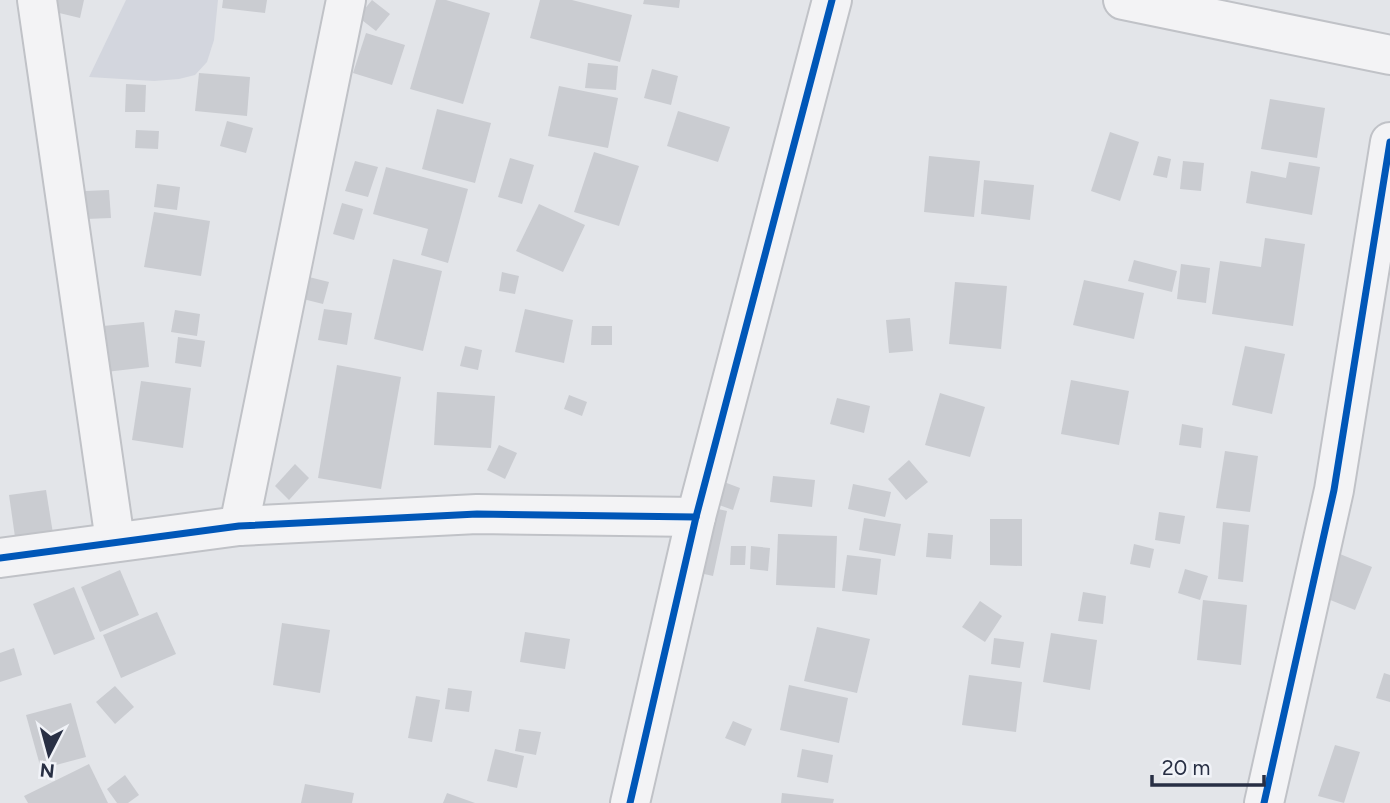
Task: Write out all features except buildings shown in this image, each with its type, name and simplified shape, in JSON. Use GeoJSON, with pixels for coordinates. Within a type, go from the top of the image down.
{"type":"FeatureCollection","features":[{"type":"Feature","properties":{"kind":"street"},"geometry":{"type":"LineString","coordinates":[[37,0],[115,541]]}},
{"type":"Feature","properties":{"kind":"street"},"geometry":{"type":"LineString","coordinates":[[239,526],[346,0]]}},
{"type":"Feature","properties":{"kind":"street"},"geometry":{"type":"LineString","coordinates":[[630,803],[696,517],[832,0]]}},
{"type":"Feature","properties":{"kind":"street"},"geometry":{"type":"LineString","coordinates":[[1145,2],[1390,55]]}},
{"type":"Feature","properties":{"kind":"street"},"geometry":{"type":"LineString","coordinates":[[1264,803],[1334,490],[1390,142]]}},
{"type":"Feature","properties":{"kind":"street"},"geometry":{"type":"LineString","coordinates":[[0,558],[239,526],[477,514],[696,517]]}},
{"type":"Feature","properties":{"kind":"shaded area"},"geometry":{"type":"Polygon","coordinates":[[[126,0],[218,0],[214,40],[207,62],[195,75],[179,79],[154,81],[89,77],[126,0]]]}},
{"type":"Feature","properties":{"kind":"cycle path"},"geometry":{"type":"LineString","coordinates":[[630,803],[696,517],[832,0]]}},
{"type":"Feature","properties":{"kind":"cycle path"},"geometry":{"type":"LineString","coordinates":[[1264,803],[1334,490],[1390,142]]}},
{"type":"Feature","properties":{"kind":"cycle path"},"geometry":{"type":"LineString","coordinates":[[0,558],[239,526],[477,514],[696,517]]}}]}
